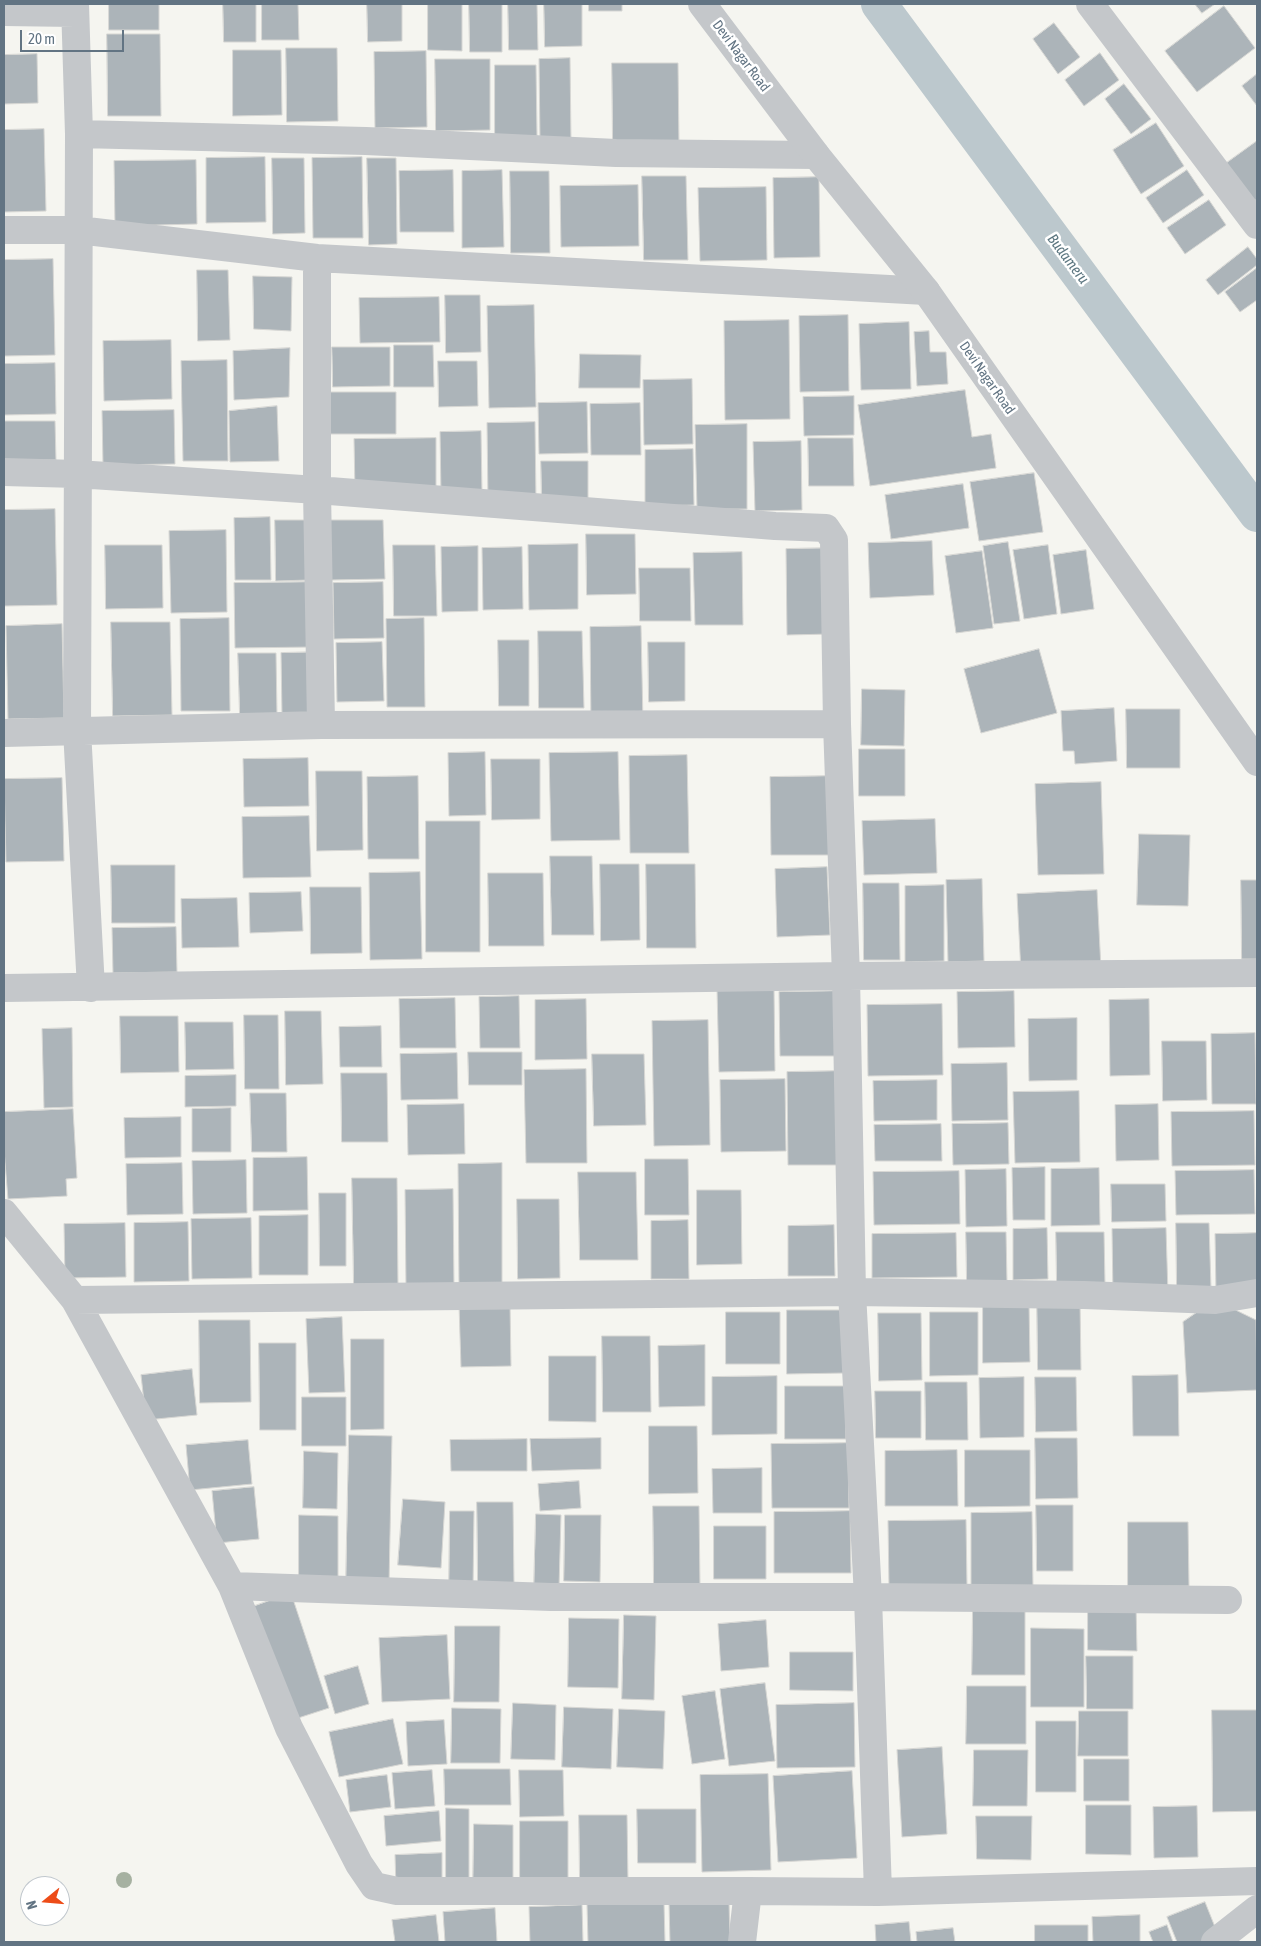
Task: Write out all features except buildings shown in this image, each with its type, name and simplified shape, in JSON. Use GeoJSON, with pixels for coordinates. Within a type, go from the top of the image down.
{"type":"FeatureCollection","features":[{"type":"Feature","properties":{"kind":"street","name":"Devi Nagar Road"},"geometry":{"type":"LineString","coordinates":[[702,4],[816,155],[926,291],[1257,762]]}},
{"type":"Feature","properties":{"kind":"street"},"geometry":{"type":"LineString","coordinates":[[1090,4],[1257,225]]}},
{"type":"Feature","properties":{"kind":"street"},"geometry":{"type":"LineString","coordinates":[[4,12],[75,8],[79,134],[77,730],[91,988]]}},
{"type":"Feature","properties":{"kind":"street"},"geometry":{"type":"LineString","coordinates":[[79,134],[366,141],[616,153],[816,155]]}},
{"type":"Feature","properties":{"kind":"street"},"geometry":{"type":"LineString","coordinates":[[4,230],[78,230],[316,258],[926,291]]}},
{"type":"Feature","properties":{"kind":"street"},"geometry":{"type":"LineString","coordinates":[[316,258],[321,725]]}},
{"type":"Feature","properties":{"kind":"street"},"geometry":{"type":"LineString","coordinates":[[4,472],[77,474],[317,490],[775,526],[826,528],[834,540],[837,724],[846,976],[852,1292],[868,1597],[878,1892]]}},
{"type":"Feature","properties":{"kind":"street"},"geometry":{"type":"LineString","coordinates":[[4,733],[321,725],[837,724]]}},
{"type":"Feature","properties":{"kind":"street"},"geometry":{"type":"LineString","coordinates":[[4,988],[846,976],[1257,973]]}},
{"type":"Feature","properties":{"kind":"street"},"geometry":{"type":"LineString","coordinates":[[4,1213],[75,1300],[232,1586],[289,1728],[359,1864],[374,1886],[397,1891],[878,1892],[1257,1881]]}},
{"type":"Feature","properties":{"kind":"street"},"geometry":{"type":"LineString","coordinates":[[75,1300],[852,1292],[1084,1295],[1214,1300],[1257,1293]]}},
{"type":"Feature","properties":{"kind":"street"},"geometry":{"type":"LineString","coordinates":[[232,1586],[551,1596],[1228,1600]]}},
{"type":"Feature","properties":{"kind":"street"},"geometry":{"type":"LineString","coordinates":[[742,1942],[748,1891]]}},
{"type":"Feature","properties":{"kind":"street"},"geometry":{"type":"LineString","coordinates":[[1215,1942],[1257,1908]]}},
{"type":"Feature","properties":{"kind":"waterway","name":"Budameru"},"geometry":{"type":"LineString","coordinates":[[879,4],[1257,514]]}}]}
